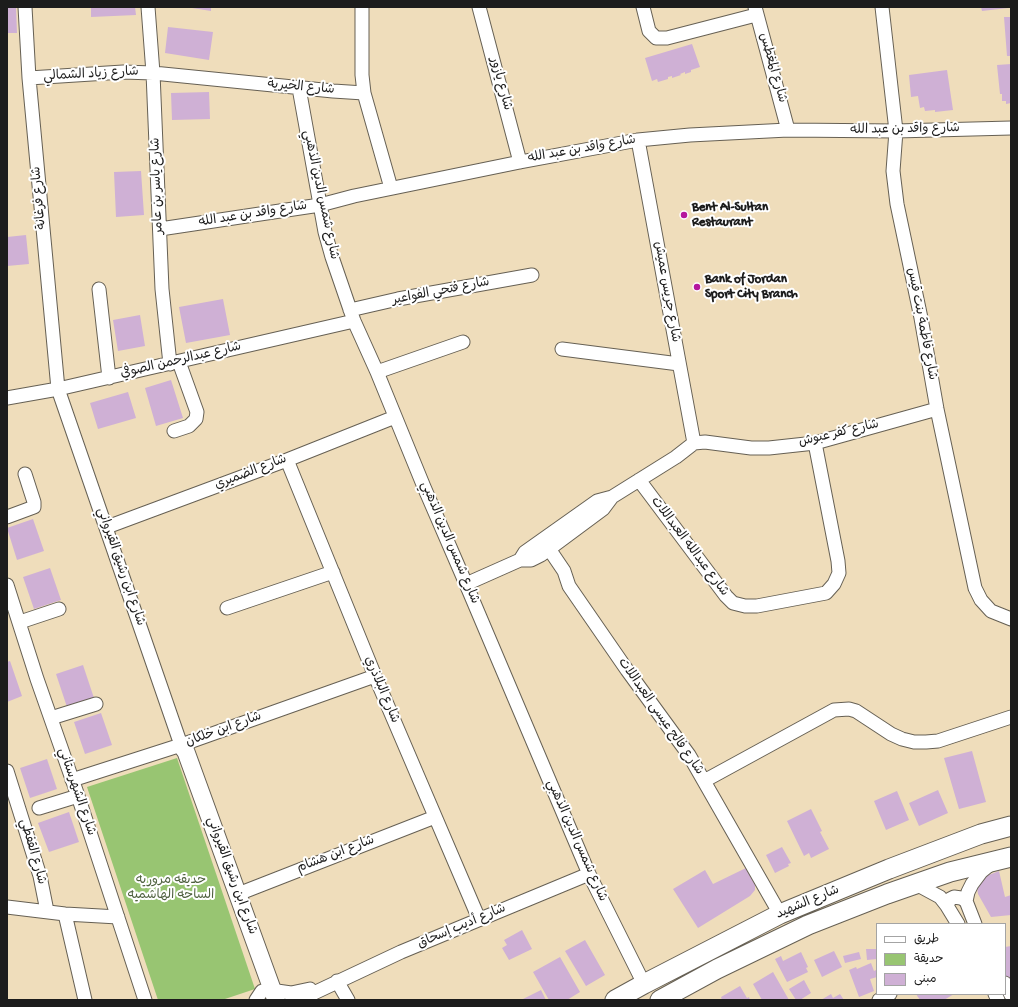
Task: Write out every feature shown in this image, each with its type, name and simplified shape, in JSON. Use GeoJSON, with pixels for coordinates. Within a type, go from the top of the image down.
{"type":"FeatureCollection","features":[{"type":"Feature","properties":{"kind":"highway","name":"شارع الشهيد"},"geometry":{"type":"LineString","coordinates":[[615,1000],[780,914],[889,869],[981,834],[1011,826]]}},
{"type":"Feature","properties":{"kind":"highway","name":"شارع الشهيد"},"geometry":{"type":"LineString","coordinates":[[660,1000],[717,968],[796,930],[887,894],[950,872],[1004,859]]}},
{"type":"Feature","properties":{"kind":"main road","name":"شارع ابن رشيق القيرواني"},"geometry":{"type":"LineString","coordinates":[[181,745],[186,752],[238,894],[266,996]]}},
{"type":"Feature","properties":{"kind":"main road","name":"شارع ابن رشيق القيرواني"},"geometry":{"type":"LineString","coordinates":[[181,745],[181,758],[266,996]]}},
{"type":"Feature","properties":{"kind":"street","name":"شارع فرغانة"},"geometry":{"type":"LineString","coordinates":[[25,7],[29,78],[58,389]]}},
{"type":"Feature","properties":{"kind":"street","name":"شارع ياسر بن عامر"},"geometry":{"type":"LineString","coordinates":[[148,7],[153,73],[162,289],[175,363],[197,412],[193,422],[189,426],[174,431]]}},
{"type":"Feature","properties":{"kind":"street"},"geometry":{"type":"LineString","coordinates":[[362,7],[362,75],[364,93],[392,188]]}},
{"type":"Feature","properties":{"kind":"street","name":"شارع يازور"},"geometry":{"type":"LineString","coordinates":[[479,7],[520,162]]}},
{"type":"Feature","properties":{"kind":"street"},"geometry":{"type":"LineString","coordinates":[[643,7],[649,31],[656,38],[666,38],[755,11]]}},
{"type":"Feature","properties":{"kind":"street","name":"شارع فاطمة بنت قيس"},"geometry":{"type":"LineString","coordinates":[[882,7],[896,131],[893,171],[897,204],[921,318],[937,409],[975,588],[981,600],[991,611],[1011,619]]}},
{"type":"Feature","properties":{"kind":"street","name":"شارع المغطس"},"geometry":{"type":"LineString","coordinates":[[755,11],[779,93],[788,130]]}},
{"type":"Feature","properties":{"kind":"street","name":"شارع زياد الشمالي"},"geometry":{"type":"LineString","coordinates":[[29,78],[105,72],[153,73]]}},
{"type":"Feature","properties":{"kind":"street","name":"شارع الخيرية"},"geometry":{"type":"LineString","coordinates":[[153,73],[364,93]]}},
{"type":"Feature","properties":{"kind":"street","name":"شارع شمس الدين الذهبي"},"geometry":{"type":"LineString","coordinates":[[299,88],[325,232],[352,315],[589,874],[644,984]]}},
{"type":"Feature","properties":{"kind":"street","name":"شارع واقد بن عبد الله"},"geometry":{"type":"LineString","coordinates":[[160,229],[320,205],[392,188],[638,140],[690,135],[788,130],[896,131],[1011,128]]}},
{"type":"Feature","properties":{"kind":"street","name":"شارع جريس عميش"},"geometry":{"type":"LineString","coordinates":[[638,140],[694,443]]}},
{"type":"Feature","properties":{"kind":"street","name":"شارع فتحي الفواعير"},"geometry":{"type":"LineString","coordinates":[[352,315],[398,299],[532,275]]}},
{"type":"Feature","properties":{"kind":"street"},"geometry":{"type":"LineString","coordinates":[[99,289],[109,378]]}},
{"type":"Feature","properties":{"kind":"street","name":"شارع عبدالرحمن الصوفي"},"geometry":{"type":"LineString","coordinates":[[7,398],[58,389],[175,363],[352,315]]}},
{"type":"Feature","properties":{"kind":"street"},"geometry":{"type":"LineString","coordinates":[[377,372],[463,342]]}},
{"type":"Feature","properties":{"kind":"street"},"geometry":{"type":"LineString","coordinates":[[562,349],[679,364]]}},
{"type":"Feature","properties":{"kind":"street","name":"شارع ابن رشيق القيرواني"},"geometry":{"type":"LineString","coordinates":[[58,389],[181,745]]}},
{"type":"Feature","properties":{"kind":"street","name":"شارع كفر عبوش"},"geometry":{"type":"LineString","coordinates":[[694,443],[705,442],[751,448],[769,448],[815,443],[937,409]]}},
{"type":"Feature","properties":{"kind":"street","name":"شارع الضميري"},"geometry":{"type":"LineString","coordinates":[[106,527],[287,460],[395,417]]}},
{"type":"Feature","properties":{"kind":"street"},"geometry":{"type":"LineString","coordinates":[[466,584],[520,560],[525,552],[542,547],[597,500],[612,497],[694,443]]}},
{"type":"Feature","properties":{"kind":"street","name":"شارع عبدالله العبداللات"},"geometry":{"type":"LineString","coordinates":[[639,480],[726,596],[733,603],[745,606],[757,606],[826,593],[834,584],[839,573],[815,443]]}},
{"type":"Feature","properties":{"kind":"street","name":"شارع البلاذري"},"geometry":{"type":"LineString","coordinates":[[287,460],[334,572],[375,676],[479,919]]}},
{"type":"Feature","properties":{"kind":"street"},"geometry":{"type":"LineString","coordinates":[[7,517],[34,507],[33,498],[25,474]]}},
{"type":"Feature","properties":{"kind":"street","name":"شارع فالح عيسى العبداللات"},"geometry":{"type":"LineString","coordinates":[[542,547],[557,575],[569,586],[627,670],[690,755],[780,914]]}},
{"type":"Feature","properties":{"kind":"street"},"geometry":{"type":"LineString","coordinates":[[227,608],[334,572]]}},
{"type":"Feature","properties":{"kind":"street","name":"شارع الشهرستاني"},"geometry":{"type":"LineString","coordinates":[[7,585],[145,1000]]}},
{"type":"Feature","properties":{"kind":"street"},"geometry":{"type":"LineString","coordinates":[[20,622],[60,609]]}},
{"type":"Feature","properties":{"kind":"street","name":"شارع ابن خلكان"},"geometry":{"type":"LineString","coordinates":[[72,780],[181,745],[375,676]]}},
{"type":"Feature","properties":{"kind":"street"},"geometry":{"type":"LineString","coordinates":[[51,718],[96,704]]}},
{"type":"Feature","properties":{"kind":"street"},"geometry":{"type":"LineString","coordinates":[[704,781],[834,710],[849,709],[856,711],[891,734],[914,742],[938,740],[1011,717]]}},
{"type":"Feature","properties":{"kind":"street","name":"شارع القفطي"},"geometry":{"type":"LineString","coordinates":[[7,771],[40,876],[47,911]]}},
{"type":"Feature","properties":{"kind":"street"},"geometry":{"type":"LineString","coordinates":[[39,808],[78,796]]}},
{"type":"Feature","properties":{"kind":"street","name":"شارع ابن هشام"},"geometry":{"type":"LineString","coordinates":[[238,894],[435,817]]}},
{"type":"Feature","properties":{"kind":"street"},"geometry":{"type":"LineString","coordinates":[[975,923],[966,901],[968,892],[972,884],[988,864],[1004,859]]}},
{"type":"Feature","properties":{"kind":"street","name":"شارع أديب إسحاق"},"geometry":{"type":"LineString","coordinates":[[299,1000],[337,981],[479,919],[589,874]]}},
{"type":"Feature","properties":{"kind":"street"},"geometry":{"type":"LineString","coordinates":[[916,884],[940,897],[957,923]]}},
{"type":"Feature","properties":{"kind":"street"},"geometry":{"type":"LineString","coordinates":[[947,906],[950,899],[954,897],[961,898],[966,901]]}},
{"type":"Feature","properties":{"kind":"street"},"geometry":{"type":"LineString","coordinates":[[7,908],[66,914],[118,917]]}},
{"type":"Feature","properties":{"kind":"street"},"geometry":{"type":"LineString","coordinates":[[66,914],[85,1000]]}},
{"type":"Feature","properties":{"kind":"street"},"geometry":{"type":"LineString","coordinates":[[337,981],[348,1000]]}},
{"type":"Feature","properties":{"kind":"street","name":"شارع أديب إسحاق"},"geometry":{"type":"LineString","coordinates":[[266,996],[278,991],[291,993],[337,981]]}},
{"type":"Feature","properties":{"kind":"street"},"geometry":{"type":"LineString","coordinates":[[1006,985],[1011,995]]}},
{"type":"Feature","properties":{"kind":"street"},"geometry":{"type":"LineString","coordinates":[[879,1000],[888,995]]}},
{"type":"Feature","properties":{"kind":"green space","name":"حديقه مروريه الساحه الهاشميه"},"geometry":{"type":"Polygon","coordinates":[[[177,758],[255,989],[222,1000],[158,1000],[87,787],[177,758]]]}},
{"type":"Feature","properties":{"kind":"building"},"geometry":{"type":"Polygon","coordinates":[[[7,7],[16,7],[17,33],[7,33],[7,7]]]}},
{"type":"Feature","properties":{"kind":"building"},"geometry":{"type":"Polygon","coordinates":[[[91,7],[135,7],[136,15],[91,17],[91,7]]]}},
{"type":"Feature","properties":{"kind":"building"},"geometry":{"type":"Polygon","coordinates":[[[186,7],[211,7],[211,11],[186,7]]]}},
{"type":"Feature","properties":{"kind":"building"},"geometry":{"type":"Polygon","coordinates":[[[981,7],[1008,7],[1008,8],[982,11],[981,7]]]}},
{"type":"Feature","properties":{"kind":"building"},"geometry":{"type":"Polygon","coordinates":[[[1004,17],[1011,17],[1011,56],[1007,56],[1004,17]]]}},
{"type":"Feature","properties":{"kind":"building"},"geometry":{"type":"Polygon","coordinates":[[[168,27],[213,32],[209,60],[165,53],[168,27]]]}},
{"type":"Feature","properties":{"kind":"building"},"geometry":{"type":"Polygon","coordinates":[[[692,44],[700,67],[691,70],[691,72],[685,74],[685,72],[672,78],[672,76],[658,82],[657,79],[652,81],[645,58],[692,44]]]}},
{"type":"Feature","properties":{"kind":"building"},"geometry":{"type":"Polygon","coordinates":[[[1011,64],[1011,103],[1006,104],[1006,101],[1002,101],[1002,94],[1000,94],[997,65],[1011,64]]]}},
{"type":"Feature","properties":{"kind":"building"},"geometry":{"type":"Polygon","coordinates":[[[947,70],[953,110],[935,112],[935,110],[925,111],[924,107],[920,108],[918,96],[911,97],[909,75],[947,70]]]}},
{"type":"Feature","properties":{"kind":"building"},"geometry":{"type":"Polygon","coordinates":[[[209,92],[210,119],[172,120],[171,93],[209,92]]]}},
{"type":"Feature","properties":{"kind":"building"},"geometry":{"type":"Polygon","coordinates":[[[141,171],[144,215],[116,217],[114,172],[141,171]]]}},
{"type":"Feature","properties":{"kind":"building"},"geometry":{"type":"Polygon","coordinates":[[[26,235],[29,264],[7,266],[7,237],[26,235]]]}},
{"type":"Feature","properties":{"kind":"building"},"geometry":{"type":"Polygon","coordinates":[[[223,299],[230,335],[186,343],[179,307],[223,299]]]}},
{"type":"Feature","properties":{"kind":"building"},"geometry":{"type":"Polygon","coordinates":[[[140,315],[145,346],[118,351],[113,320],[140,315]]]}},
{"type":"Feature","properties":{"kind":"building"},"geometry":{"type":"Polygon","coordinates":[[[171,380],[183,418],[156,426],[145,388],[171,380]]]}},
{"type":"Feature","properties":{"kind":"building"},"geometry":{"type":"Polygon","coordinates":[[[128,392],[136,418],[98,429],[90,403],[128,392]]]}},
{"type":"Feature","properties":{"kind":"building"},"geometry":{"type":"Polygon","coordinates":[[[33,519],[44,551],[17,560],[7,528],[33,519]]]}},
{"type":"Feature","properties":{"kind":"building"},"geometry":{"type":"Polygon","coordinates":[[[50,568],[61,600],[34,609],[23,577],[50,568]]]}},
{"type":"Feature","properties":{"kind":"building"},"geometry":{"type":"Polygon","coordinates":[[[10,661],[22,696],[7,702],[7,662],[10,661]]]}},
{"type":"Feature","properties":{"kind":"building"},"geometry":{"type":"Polygon","coordinates":[[[83,665],[94,698],[67,707],[56,674],[83,665]]]}},
{"type":"Feature","properties":{"kind":"building"},"geometry":{"type":"Polygon","coordinates":[[[101,713],[112,745],[85,754],[74,722],[101,713]]]}},
{"type":"Feature","properties":{"kind":"building"},"geometry":{"type":"Polygon","coordinates":[[[972,751],[986,802],[959,809],[944,758],[972,751]]]}},
{"type":"Feature","properties":{"kind":"building"},"geometry":{"type":"Polygon","coordinates":[[[47,759],[57,789],[30,798],[20,768],[47,759]]]}},
{"type":"Feature","properties":{"kind":"building"},"geometry":{"type":"Polygon","coordinates":[[[938,790],[948,813],[919,826],[909,803],[938,790]]]}},
{"type":"Feature","properties":{"kind":"building"},"geometry":{"type":"Polygon","coordinates":[[[897,791],[909,820],[886,830],[874,801],[897,791]]]}},
{"type":"Feature","properties":{"kind":"building"},"geometry":{"type":"Polygon","coordinates":[[[811,809],[822,831],[820,832],[829,849],[811,858],[809,853],[804,856],[787,821],[811,809]]]}},
{"type":"Feature","properties":{"kind":"building"},"geometry":{"type":"Polygon","coordinates":[[[69,812],[79,842],[49,852],[38,823],[69,812]]]}},
{"type":"Feature","properties":{"kind":"building"},"geometry":{"type":"Polygon","coordinates":[[[782,847],[791,863],[788,864],[789,866],[775,873],[766,855],[782,847]]]}},
{"type":"Feature","properties":{"kind":"building"},"geometry":{"type":"Polygon","coordinates":[[[746,868],[755,885],[755,890],[750,896],[698,928],[673,889],[705,870],[713,884],[746,868]]]}},
{"type":"Feature","properties":{"kind":"building"},"geometry":{"type":"Polygon","coordinates":[[[999,871],[1005,897],[1011,895],[1011,915],[991,917],[978,894],[976,880],[999,871]]]}},
{"type":"Feature","properties":{"kind":"building"},"geometry":{"type":"Polygon","coordinates":[[[522,930],[532,949],[509,960],[502,948],[507,945],[504,940],[522,930]]]}},
{"type":"Feature","properties":{"kind":"building"},"geometry":{"type":"Polygon","coordinates":[[[585,940],[605,975],[586,986],[565,951],[585,940]]]}},
{"type":"Feature","properties":{"kind":"building"},"geometry":{"type":"Polygon","coordinates":[[[1011,946],[1011,978],[1006,979],[1006,947],[1011,946]]]}},
{"type":"Feature","properties":{"kind":"building"},"geometry":{"type":"Polygon","coordinates":[[[866,949],[876,949],[876,959],[867,960],[866,949]]]}},
{"type":"Feature","properties":{"kind":"building"},"geometry":{"type":"Polygon","coordinates":[[[834,951],[842,967],[822,977],[814,960],[834,951]]]}},
{"type":"Feature","properties":{"kind":"building"},"geometry":{"type":"Polygon","coordinates":[[[801,952],[808,967],[806,968],[808,972],[787,982],[775,959],[781,956],[783,961],[801,952]]]}},
{"type":"Feature","properties":{"kind":"building"},"geometry":{"type":"Polygon","coordinates":[[[859,952],[861,959],[845,963],[843,956],[859,952]]]}},
{"type":"Feature","properties":{"kind":"building"},"geometry":{"type":"Polygon","coordinates":[[[560,957],[580,992],[567,1000],[549,1000],[533,972],[560,957]]]}},
{"type":"Feature","properties":{"kind":"building"},"geometry":{"type":"Polygon","coordinates":[[[871,963],[874,971],[876,970],[876,977],[870,979],[874,991],[859,997],[849,970],[856,967],[857,969],[871,963]]]}},
{"type":"Feature","properties":{"kind":"building"},"geometry":{"type":"Polygon","coordinates":[[[773,972],[789,1000],[762,1000],[753,984],[773,972]]]}},
{"type":"Feature","properties":{"kind":"building"},"geometry":{"type":"Polygon","coordinates":[[[804,980],[811,993],[800,1000],[796,1000],[789,989],[804,980]]]}},
{"type":"Feature","properties":{"kind":"building"},"geometry":{"type":"Polygon","coordinates":[[[740,986],[747,998],[749,997],[750,1000],[722,1000],[721,997],[740,986]]]}},
{"type":"Feature","properties":{"kind":"building"},"geometry":{"type":"Polygon","coordinates":[[[541,990],[546,1000],[521,1000],[541,990]]]}},
{"type":"Feature","properties":{"kind":"building"},"geometry":{"type":"Polygon","coordinates":[[[831,994],[833,998],[840,994],[844,1000],[821,1000],[831,994]]]}},
{"type":"Feature","properties":{"kind":"building"},"geometry":{"type":"Polygon","coordinates":[[[917,995],[952,995],[944,1000],[920,1000],[917,995]]]}},
{"type":"Feature","properties":{"kind":"place","name":"Bent Al-Sultan Restaurant"},"geometry":{"type":"Point","coordinates":[684,215]}},
{"type":"Feature","properties":{"kind":"place","name":"Bank of Jordan Sport City Branch"},"geometry":{"type":"Point","coordinates":[697,287]}}]}
